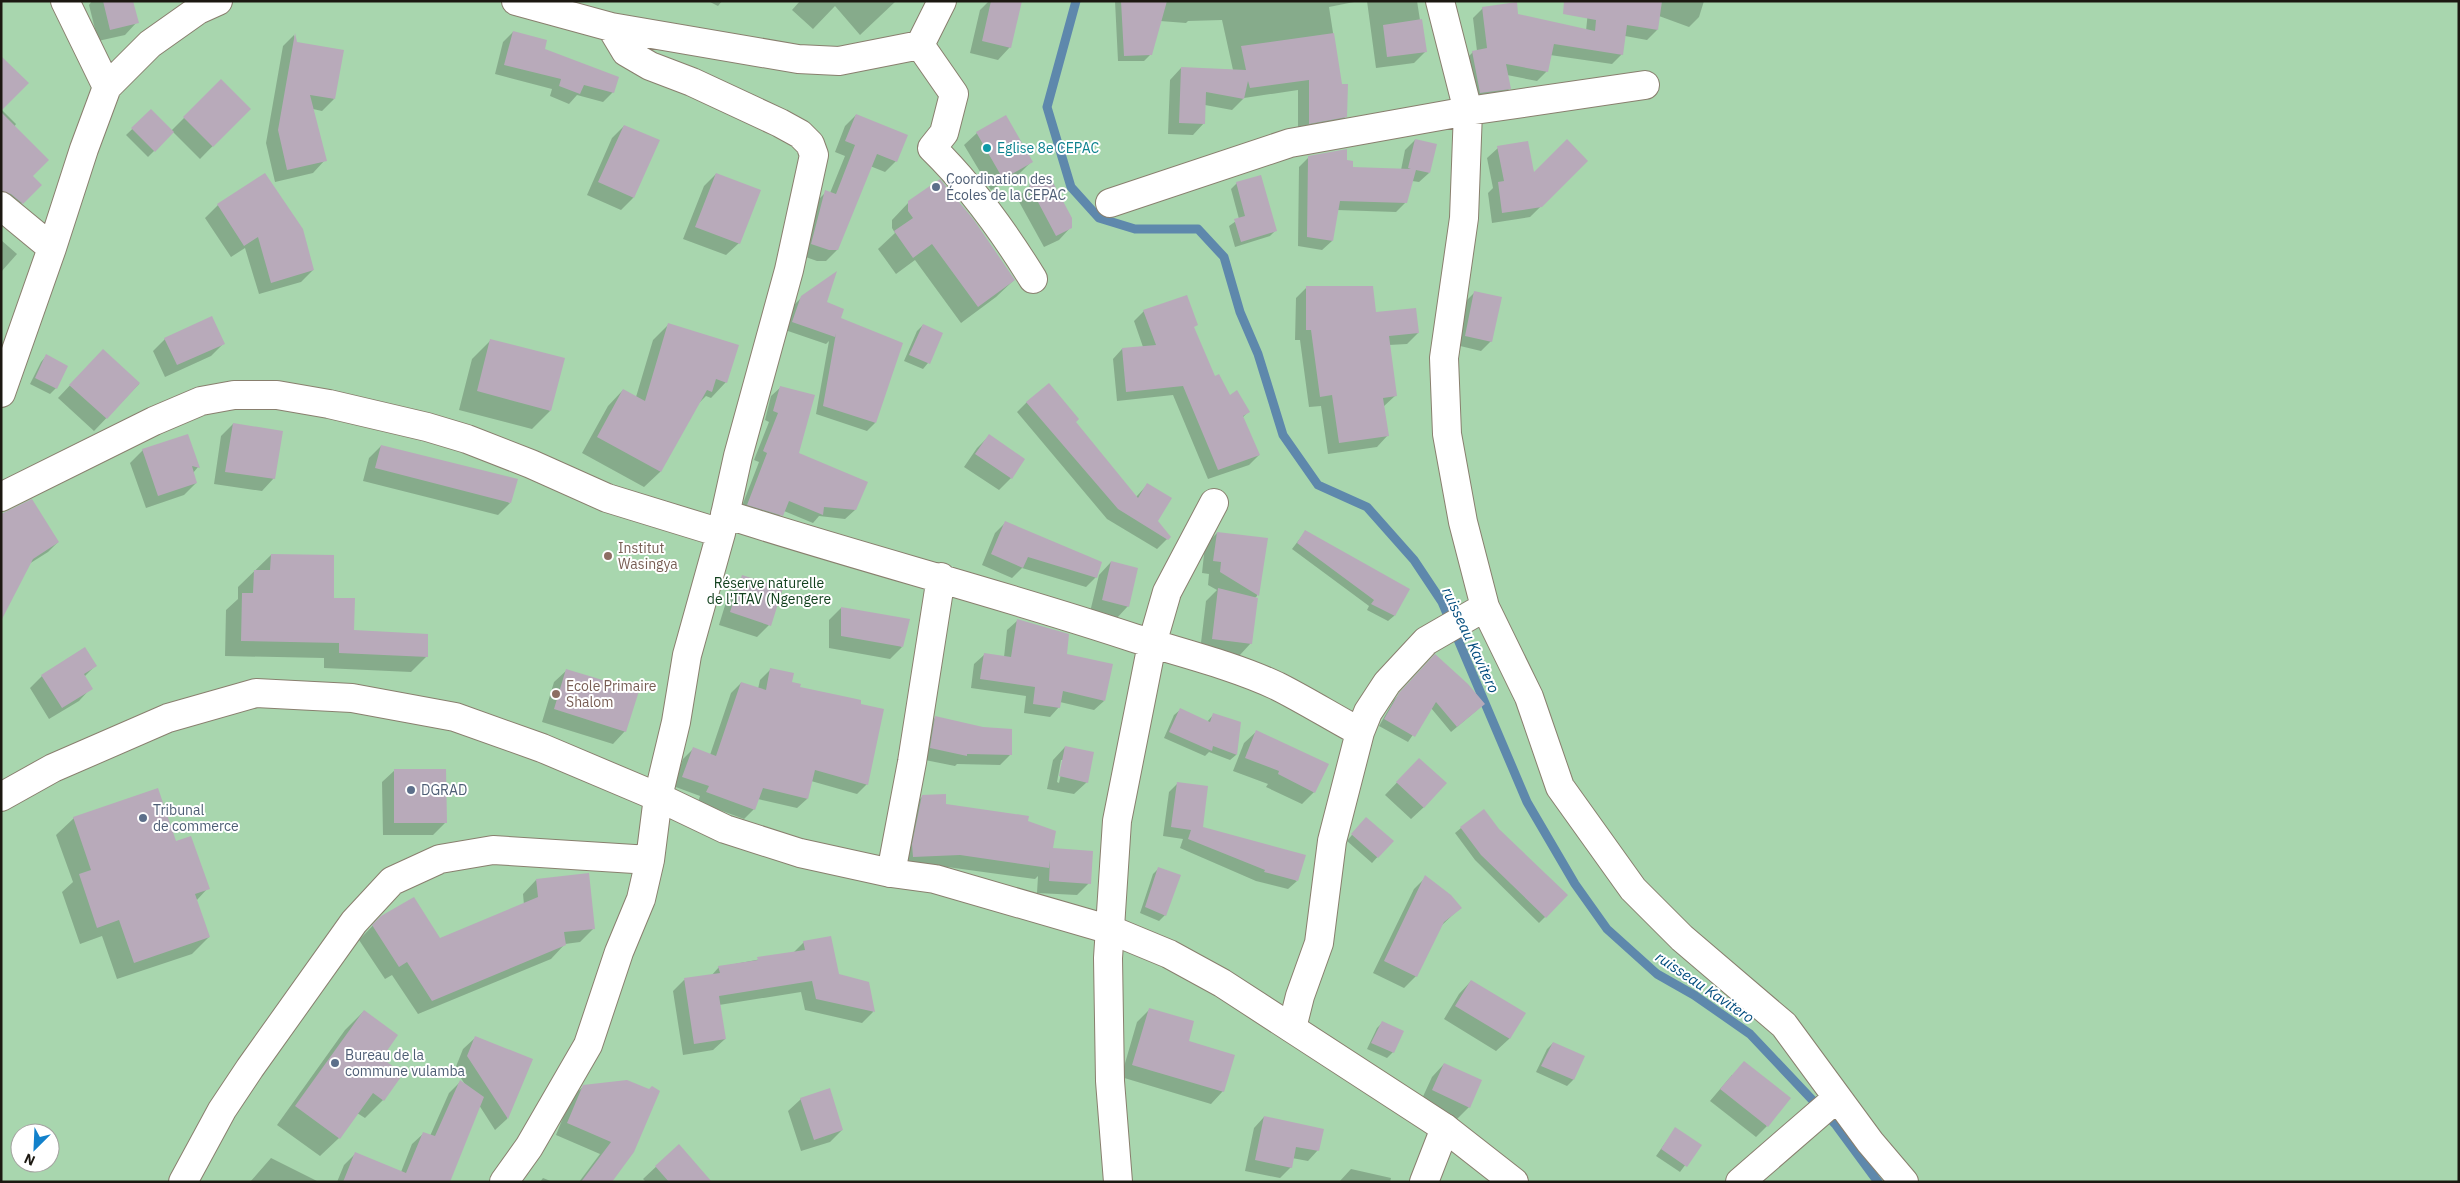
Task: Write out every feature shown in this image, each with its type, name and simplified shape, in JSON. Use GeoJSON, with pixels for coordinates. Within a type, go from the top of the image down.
{"type":"FeatureCollection","features":[{"type":"Feature","properties":{"kind":"street"},"geometry":{"type":"LineString","coordinates":[[65,1],[107,87]]}},
{"type":"Feature","properties":{"kind":"street"},"geometry":{"type":"LineString","coordinates":[[1,393],[52,248],[84,148],[107,87],[150,44],[198,10],[218,1]]}},
{"type":"Feature","properties":{"kind":"street"},"geometry":{"type":"LineString","coordinates":[[516,1],[611,27],[798,59],[839,61],[920,45]]}},
{"type":"Feature","properties":{"kind":"street"},"geometry":{"type":"LineString","coordinates":[[920,45],[942,1]]}},
{"type":"Feature","properties":{"kind":"street"},"geometry":{"type":"LineString","coordinates":[[1440,1],[1468,111],[1464,218],[1444,358],[1447,434],[1462,522],[1485,607],[1529,697],[1560,787],[1633,889],[1682,938],[1784,1025],[1870,1142],[1904,1182]]}},
{"type":"Feature","properties":{"kind":"street"},"geometry":{"type":"LineString","coordinates":[[504,1182],[529,1147],[588,1045],[619,952],[641,900],[650,860],[658,797],[676,722],[687,655],[723,524],[738,456],[789,270],[814,155],[810,144],[800,134],[780,123],[692,82],[650,66],[626,52],[611,27]]}},
{"type":"Feature","properties":{"kind":"street"},"geometry":{"type":"LineString","coordinates":[[920,45],[954,94],[944,133],[932,148],[954,170],[1004,232],[1033,279]]}},
{"type":"Feature","properties":{"kind":"street"},"geometry":{"type":"LineString","coordinates":[[1110,203],[1290,142],[1468,111],[1646,85]]}},
{"type":"Feature","properties":{"kind":"street"},"geometry":{"type":"LineString","coordinates":[[1,206],[52,248]]}},
{"type":"Feature","properties":{"kind":"street"},"geometry":{"type":"LineString","coordinates":[[1,497],[154,421],[201,401],[234,395],[277,395],[338,406],[451,434],[530,464],[607,498],[835,549],[940,577],[1277,686],[1360,732]]}},
{"type":"Feature","properties":{"kind":"street"},"geometry":{"type":"LineString","coordinates":[[1118,1182],[1110,1081],[1108,958],[1117,821],[1152,644],[1167,592],[1214,503]]}},
{"type":"Feature","properties":{"kind":"street"},"geometry":{"type":"LineString","coordinates":[[891,873],[912,762],[940,577]]}},
{"type":"Feature","properties":{"kind":"street"},"geometry":{"type":"LineString","coordinates":[[1292,1028],[1300,996],[1319,943],[1332,841],[1360,732],[1368,712],[1387,683],[1426,640],[1485,607]]}},
{"type":"Feature","properties":{"kind":"street"},"geometry":{"type":"LineString","coordinates":[[1,797],[53,768],[168,718],[256,693],[352,698],[455,716],[542,748],[658,797],[725,829],[800,853],[891,873],[935,879],[1111,930],[1169,954],[1222,983],[1445,1128],[1514,1182]]}},
{"type":"Feature","properties":{"kind":"street"},"geometry":{"type":"LineString","coordinates":[[183,1182],[222,1110],[250,1068],[354,922],[392,881],[440,859],[493,850],[650,860]]}},
{"type":"Feature","properties":{"kind":"street"},"geometry":{"type":"LineString","coordinates":[[1740,1182],[1837,1098]]}},
{"type":"Feature","properties":{"kind":"street"},"geometry":{"type":"LineString","coordinates":[[1424,1182],[1445,1128]]}},
{"type":"Feature","properties":{"kind":"green space","name":"Réserve naturelle de l'ITAV (Ngengere"},"geometry":{"type":"Polygon","coordinates":[[[1,1],[2459,1],[2459,1182],[1,1182],[1,1]]]}},
{"type":"Feature","properties":{"kind":"building"},"geometry":{"type":"Polygon","coordinates":[[[103,1],[133,1],[139,23],[110,30],[103,1]]]}},
{"type":"Feature","properties":{"kind":"building"},"geometry":{"type":"Polygon","coordinates":[[[991,1],[1022,1],[1011,48],[982,41],[991,1]]]}},
{"type":"Feature","properties":{"kind":"building"},"geometry":{"type":"Polygon","coordinates":[[[1121,1],[1167,1],[1152,55],[1124,56],[1121,1]]]}},
{"type":"Feature","properties":{"kind":"building"},"geometry":{"type":"Polygon","coordinates":[[[1564,1],[1662,1],[1658,30],[1627,25],[1623,55],[1554,44],[1548,72],[1506,64],[1511,89],[1480,93],[1472,51],[1487,48],[1482,7],[1517,2],[1518,14],[1595,31],[1596,20],[1563,14],[1564,1]]]}},
{"type":"Feature","properties":{"kind":"building"},"geometry":{"type":"Polygon","coordinates":[[[1422,19],[1427,52],[1387,57],[1383,25],[1422,19]]]}},
{"type":"Feature","properties":{"kind":"building"},"geometry":{"type":"Polygon","coordinates":[[[513,31],[547,40],[545,49],[619,77],[614,93],[584,85],[580,94],[559,86],[561,79],[504,65],[513,31]]]}},
{"type":"Feature","properties":{"kind":"building"},"geometry":{"type":"Polygon","coordinates":[[[295,33],[297,42],[344,50],[335,99],[310,95],[327,161],[287,170],[278,130],[295,33]]]}},
{"type":"Feature","properties":{"kind":"building"},"geometry":{"type":"Polygon","coordinates":[[[1334,33],[1342,84],[1348,84],[1347,117],[1309,124],[1309,80],[1250,88],[1248,81],[1244,99],[1206,92],[1205,124],[1179,123],[1181,67],[1246,70],[1241,46],[1334,33]]]}},
{"type":"Feature","properties":{"kind":"building"},"geometry":{"type":"Polygon","coordinates":[[[1,56],[29,83],[1,111],[1,56]]]}},
{"type":"Feature","properties":{"kind":"building"},"geometry":{"type":"Polygon","coordinates":[[[221,79],[251,109],[213,147],[183,117],[221,79]]]}},
{"type":"Feature","properties":{"kind":"building"},"geometry":{"type":"Polygon","coordinates":[[[151,109],[174,132],[155,152],[131,128],[151,109]]]}},
{"type":"Feature","properties":{"kind":"building"},"geometry":{"type":"Polygon","coordinates":[[[1,112],[49,160],[33,176],[42,185],[23,204],[11,194],[1,191],[1,112]]]}},
{"type":"Feature","properties":{"kind":"building"},"geometry":{"type":"Polygon","coordinates":[[[856,114],[908,135],[897,162],[877,154],[838,250],[829,250],[811,244],[825,190],[836,194],[855,145],[845,141],[856,114]]]}},
{"type":"Feature","properties":{"kind":"building"},"geometry":{"type":"Polygon","coordinates":[[[1006,115],[1033,162],[1003,179],[976,132],[1006,115]]]}},
{"type":"Feature","properties":{"kind":"building"},"geometry":{"type":"Polygon","coordinates":[[[624,125],[660,140],[634,198],[598,182],[624,125]]]}},
{"type":"Feature","properties":{"kind":"building"},"geometry":{"type":"Polygon","coordinates":[[[1415,139],[1437,144],[1430,173],[1416,170],[1407,203],[1340,201],[1333,241],[1307,237],[1308,156],[1347,149],[1347,160],[1353,161],[1353,167],[1411,169],[1408,168],[1415,139]]]}},
{"type":"Feature","properties":{"kind":"building"},"geometry":{"type":"Polygon","coordinates":[[[1567,139],[1588,161],[1542,207],[1502,213],[1498,182],[1504,181],[1497,146],[1528,141],[1534,172],[1567,139]]]}},
{"type":"Feature","properties":{"kind":"building"},"geometry":{"type":"Polygon","coordinates":[[[265,173],[303,229],[314,270],[271,283],[258,237],[244,246],[217,204],[265,173]]]}},
{"type":"Feature","properties":{"kind":"building"},"geometry":{"type":"Polygon","coordinates":[[[716,173],[761,190],[740,244],[695,227],[716,173]]]}},
{"type":"Feature","properties":{"kind":"building"},"geometry":{"type":"Polygon","coordinates":[[[1049,175],[1072,218],[1072,228],[1056,236],[1029,185],[1049,175]]]}},
{"type":"Feature","properties":{"kind":"building"},"geometry":{"type":"Polygon","coordinates":[[[1261,175],[1277,231],[1241,242],[1234,219],[1245,216],[1236,182],[1261,175]]]}},
{"type":"Feature","properties":{"kind":"building"},"geometry":{"type":"Polygon","coordinates":[[[940,179],[974,220],[1015,280],[978,307],[932,244],[913,258],[894,231],[913,218],[908,211],[908,201],[940,179]]]}},
{"type":"Feature","properties":{"kind":"building"},"geometry":{"type":"Polygon","coordinates":[[[837,271],[827,302],[844,309],[841,318],[903,343],[876,423],[823,406],[836,333],[835,337],[792,322],[801,296],[837,271]]]}},
{"type":"Feature","properties":{"kind":"building"},"geometry":{"type":"Polygon","coordinates":[[[1306,286],[1373,286],[1376,312],[1416,308],[1419,333],[1389,336],[1397,396],[1383,398],[1389,436],[1339,443],[1332,395],[1320,397],[1311,330],[1306,330],[1306,286]]]}},
{"type":"Feature","properties":{"kind":"building"},"geometry":{"type":"Polygon","coordinates":[[[1474,291],[1502,297],[1492,342],[1465,336],[1474,291]]]}},
{"type":"Feature","properties":{"kind":"building"},"geometry":{"type":"Polygon","coordinates":[[[1187,295],[1198,325],[1194,327],[1215,376],[1219,374],[1230,395],[1237,390],[1250,412],[1243,416],[1260,455],[1218,470],[1183,386],[1126,392],[1122,348],[1156,345],[1143,310],[1187,295]]]}},
{"type":"Feature","properties":{"kind":"building"},"geometry":{"type":"Polygon","coordinates":[[[212,316],[225,344],[177,365],[164,338],[212,316]]]}},
{"type":"Feature","properties":{"kind":"building"},"geometry":{"type":"Polygon","coordinates":[[[668,323],[739,345],[727,383],[716,379],[712,392],[707,390],[661,472],[597,437],[623,389],[645,401],[668,323]]]}},
{"type":"Feature","properties":{"kind":"building"},"geometry":{"type":"Polygon","coordinates":[[[923,324],[943,333],[930,364],[909,355],[923,324]]]}},
{"type":"Feature","properties":{"kind":"building"},"geometry":{"type":"Polygon","coordinates":[[[490,339],[565,358],[551,411],[477,391],[490,339]]]}},
{"type":"Feature","properties":{"kind":"building"},"geometry":{"type":"Polygon","coordinates":[[[103,349],[140,383],[107,419],[69,385],[103,349]]]}},
{"type":"Feature","properties":{"kind":"building"},"geometry":{"type":"Polygon","coordinates":[[[46,354],[68,366],[57,389],[35,378],[46,354]]]}},
{"type":"Feature","properties":{"kind":"building"},"geometry":{"type":"Polygon","coordinates":[[[1049,383],[1079,419],[1076,422],[1138,498],[1147,483],[1172,498],[1158,521],[1171,537],[1168,540],[1118,509],[1026,402],[1049,383]]]}},
{"type":"Feature","properties":{"kind":"building"},"geometry":{"type":"Polygon","coordinates":[[[780,386],[815,395],[799,453],[868,482],[856,510],[824,507],[823,515],[789,501],[783,516],[747,505],[767,453],[763,451],[778,413],[773,411],[780,386]]]}},
{"type":"Feature","properties":{"kind":"building"},"geometry":{"type":"Polygon","coordinates":[[[233,423],[283,431],[275,479],[225,472],[233,423]]]}},
{"type":"Feature","properties":{"kind":"building"},"geometry":{"type":"Polygon","coordinates":[[[188,434],[200,468],[192,466],[197,483],[158,496],[142,449],[188,434]]]}},
{"type":"Feature","properties":{"kind":"building"},"geometry":{"type":"Polygon","coordinates":[[[989,434],[1025,459],[1012,479],[975,454],[989,434]]]}},
{"type":"Feature","properties":{"kind":"building"},"geometry":{"type":"Polygon","coordinates":[[[381,445],[518,479],[511,503],[375,468],[381,445]]]}},
{"type":"Feature","properties":{"kind":"building"},"geometry":{"type":"Polygon","coordinates":[[[32,499],[59,542],[33,559],[1,621],[1,514],[32,499]]]}},
{"type":"Feature","properties":{"kind":"building"},"geometry":{"type":"Polygon","coordinates":[[[1005,521],[1102,562],[1097,578],[1028,557],[1023,568],[991,554],[1005,521]]]}},
{"type":"Feature","properties":{"kind":"building"},"geometry":{"type":"Polygon","coordinates":[[[1305,530],[1410,589],[1395,616],[1371,604],[1374,600],[1297,543],[1305,530]]]}},
{"type":"Feature","properties":{"kind":"building"},"geometry":{"type":"Polygon","coordinates":[[[1217,532],[1268,538],[1259,596],[1220,572],[1221,562],[1213,561],[1217,532]]]}},
{"type":"Feature","properties":{"kind":"building"},"geometry":{"type":"Polygon","coordinates":[[[271,554],[334,555],[334,598],[355,598],[354,630],[428,634],[428,657],[339,653],[339,643],[241,641],[242,593],[253,593],[254,570],[270,570],[271,554]]]}},
{"type":"Feature","properties":{"kind":"building"},"geometry":{"type":"Polygon","coordinates":[[[1111,561],[1138,568],[1129,607],[1102,600],[1111,561]]]}},
{"type":"Feature","properties":{"kind":"building"},"geometry":{"type":"Polygon","coordinates":[[[742,575],[783,588],[771,626],[730,612],[742,575]]]}},
{"type":"Feature","properties":{"kind":"building"},"geometry":{"type":"Polygon","coordinates":[[[1218,588],[1258,598],[1252,644],[1212,639],[1218,588]]]}},
{"type":"Feature","properties":{"kind":"building"},"geometry":{"type":"Polygon","coordinates":[[[841,607],[910,619],[903,647],[841,636],[841,607]]]}},
{"type":"Feature","properties":{"kind":"building"},"geometry":{"type":"Polygon","coordinates":[[[1017,619],[1069,634],[1067,654],[1113,664],[1105,701],[1063,691],[1060,708],[1033,704],[1035,687],[980,679],[984,653],[1011,657],[1017,619]]]}},
{"type":"Feature","properties":{"kind":"building"},"geometry":{"type":"Polygon","coordinates":[[[85,647],[97,666],[84,674],[93,689],[62,708],[41,675],[85,647]]]}},
{"type":"Feature","properties":{"kind":"building"},"geometry":{"type":"Polygon","coordinates":[[[1435,654],[1468,684],[1485,704],[1457,727],[1436,702],[1415,737],[1384,719],[1399,693],[1435,654]]]}},
{"type":"Feature","properties":{"kind":"building"},"geometry":{"type":"Polygon","coordinates":[[[770,668],[794,673],[792,682],[801,684],[800,687],[861,700],[861,704],[884,709],[868,785],[815,770],[808,799],[763,788],[755,810],[706,792],[709,786],[682,777],[693,747],[716,756],[741,682],[766,690],[770,668]]]}},
{"type":"Feature","properties":{"kind":"building"},"geometry":{"type":"Polygon","coordinates":[[[566,669],[639,691],[626,732],[554,709],[566,669]]]}},
{"type":"Feature","properties":{"kind":"building"},"geometry":{"type":"Polygon","coordinates":[[[1180,708],[1210,722],[1213,713],[1241,722],[1237,755],[1213,746],[1212,751],[1169,732],[1180,708]]]}},
{"type":"Feature","properties":{"kind":"building"},"geometry":{"type":"Polygon","coordinates":[[[935,716],[983,727],[1012,729],[1012,755],[967,754],[967,756],[930,748],[935,716]]]}},
{"type":"Feature","properties":{"kind":"building"},"geometry":{"type":"Polygon","coordinates":[[[1256,730],[1329,764],[1315,793],[1278,774],[1279,771],[1245,758],[1256,730]]]}},
{"type":"Feature","properties":{"kind":"building"},"geometry":{"type":"Polygon","coordinates":[[[1065,746],[1094,752],[1088,783],[1059,776],[1065,746]]]}},
{"type":"Feature","properties":{"kind":"building"},"geometry":{"type":"Polygon","coordinates":[[[1419,758],[1447,783],[1424,808],[1396,782],[1419,758]]]}},
{"type":"Feature","properties":{"kind":"building"},"geometry":{"type":"Polygon","coordinates":[[[394,769],[446,769],[447,823],[394,823],[394,769]]]}},
{"type":"Feature","properties":{"kind":"building"},"geometry":{"type":"Polygon","coordinates":[[[1177,782],[1208,786],[1203,827],[1306,855],[1298,881],[1264,872],[1265,870],[1188,839],[1191,830],[1171,827],[1177,782]]]}},
{"type":"Feature","properties":{"kind":"building"},"geometry":{"type":"Polygon","coordinates":[[[158,788],[176,841],[191,836],[210,889],[195,894],[210,937],[134,963],[119,920],[97,928],[79,874],[91,870],[73,817],[158,788]]]}},
{"type":"Feature","properties":{"kind":"building"},"geometry":{"type":"Polygon","coordinates":[[[946,794],[946,804],[1029,816],[1028,821],[1056,831],[1053,848],[1093,851],[1091,884],[1049,881],[1050,860],[1049,868],[960,855],[913,857],[912,844],[922,795],[946,794]]]}},
{"type":"Feature","properties":{"kind":"building"},"geometry":{"type":"Polygon","coordinates":[[[1484,809],[1499,829],[1568,895],[1546,918],[1481,855],[1460,827],[1484,809]]]}},
{"type":"Feature","properties":{"kind":"building"},"geometry":{"type":"Polygon","coordinates":[[[1366,817],[1394,841],[1378,858],[1351,834],[1366,817]]]}},
{"type":"Feature","properties":{"kind":"building"},"geometry":{"type":"Polygon","coordinates":[[[1158,867],[1181,875],[1166,916],[1145,907],[1158,867]]]}},
{"type":"Feature","properties":{"kind":"building"},"geometry":{"type":"Polygon","coordinates":[[[589,873],[595,929],[564,932],[566,945],[432,1001],[407,962],[399,967],[372,925],[381,916],[414,897],[440,938],[538,897],[536,879],[589,873]]]}},
{"type":"Feature","properties":{"kind":"building"},"geometry":{"type":"Polygon","coordinates":[[[1425,875],[1451,895],[1462,908],[1444,922],[1417,977],[1384,961],[1425,875]]]}},
{"type":"Feature","properties":{"kind":"building"},"geometry":{"type":"Polygon","coordinates":[[[831,936],[839,974],[869,982],[875,1012],[816,999],[812,981],[719,996],[726,1039],[694,1044],[684,978],[720,973],[718,966],[758,960],[757,957],[805,950],[803,941],[831,936]]]}},
{"type":"Feature","properties":{"kind":"building"},"geometry":{"type":"Polygon","coordinates":[[[1471,980],[1526,1013],[1510,1039],[1455,1006],[1471,980]]]}},
{"type":"Feature","properties":{"kind":"building"},"geometry":{"type":"Polygon","coordinates":[[[1149,1008],[1194,1021],[1189,1041],[1235,1055],[1224,1092],[1132,1065],[1149,1008]]]}},
{"type":"Feature","properties":{"kind":"building"},"geometry":{"type":"Polygon","coordinates":[[[364,1010],[398,1035],[382,1058],[403,1074],[384,1101],[373,1093],[340,1139],[295,1106],[364,1010]]]}},
{"type":"Feature","properties":{"kind":"building"},"geometry":{"type":"Polygon","coordinates":[[[1382,1021],[1404,1031],[1394,1053],[1371,1043],[1382,1021]]]}},
{"type":"Feature","properties":{"kind":"building"},"geometry":{"type":"Polygon","coordinates":[[[475,1036],[533,1059],[508,1119],[467,1056],[475,1036]]]}},
{"type":"Feature","properties":{"kind":"building"},"geometry":{"type":"Polygon","coordinates":[[[1553,1042],[1585,1056],[1574,1080],[1541,1066],[1553,1042]]]}},
{"type":"Feature","properties":{"kind":"building"},"geometry":{"type":"Polygon","coordinates":[[[1744,1061],[1791,1098],[1768,1127],[1720,1089],[1744,1061]]]}},
{"type":"Feature","properties":{"kind":"building"},"geometry":{"type":"Polygon","coordinates":[[[1444,1063],[1482,1080],[1470,1108],[1432,1090],[1444,1063]]]}},
{"type":"Feature","properties":{"kind":"building"},"geometry":{"type":"Polygon","coordinates":[[[460,1080],[484,1097],[450,1182],[343,1182],[355,1152],[406,1173],[423,1132],[435,1136],[460,1080]]]}},
{"type":"Feature","properties":{"kind":"building"},"geometry":{"type":"Polygon","coordinates":[[[627,1080],[649,1089],[652,1086],[660,1091],[634,1152],[612,1182],[581,1182],[611,1142],[567,1123],[583,1085],[627,1080]]]}},
{"type":"Feature","properties":{"kind":"building"},"geometry":{"type":"Polygon","coordinates":[[[830,1088],[843,1130],[814,1140],[800,1098],[830,1088]]]}},
{"type":"Feature","properties":{"kind":"building"},"geometry":{"type":"Polygon","coordinates":[[[1264,1116],[1324,1129],[1319,1151],[1296,1147],[1292,1168],[1255,1160],[1264,1116]]]}},
{"type":"Feature","properties":{"kind":"building"},"geometry":{"type":"Polygon","coordinates":[[[1675,1127],[1702,1145],[1687,1167],[1661,1149],[1675,1127]]]}},
{"type":"Feature","properties":{"kind":"building"},"geometry":{"type":"Polygon","coordinates":[[[679,1144],[712,1182],[669,1182],[655,1166],[679,1144]]]}},
{"type":"Feature","properties":{"kind":"waterway","name":"ruisseau Kavitero"},"geometry":{"type":"LineString","coordinates":[[1076,1],[1047,107],[1071,187],[1099,218],[1135,229],[1198,229],[1224,257],[1240,312],[1258,354],[1283,435],[1318,485],[1367,507],[1414,560],[1442,602],[1527,802],[1575,884],[1607,929],[1657,974],[1694,995],[1750,1034],[1836,1125],[1878,1182]]}},
{"type":"Feature","properties":{"kind":"place","name":"Eglise 8e CEPAC"},"geometry":{"type":"Point","coordinates":[987,148]}},
{"type":"Feature","properties":{"kind":"place","name":"Coordination des Écoles de la CEPAC"},"geometry":{"type":"Point","coordinates":[936,187]}},
{"type":"Feature","properties":{"kind":"place","name":"Institut Wasingya"},"geometry":{"type":"Point","coordinates":[608,556]}},
{"type":"Feature","properties":{"kind":"place","name":"Ecole Primaire Shalom"},"geometry":{"type":"Point","coordinates":[556,694]}},
{"type":"Feature","properties":{"kind":"place","name":"DGRAD"},"geometry":{"type":"Point","coordinates":[411,790]}},
{"type":"Feature","properties":{"kind":"place","name":"Tribunal de commerce"},"geometry":{"type":"Point","coordinates":[143,818]}},
{"type":"Feature","properties":{"kind":"place","name":"Bureau de la commune vulamba"},"geometry":{"type":"Point","coordinates":[335,1063]}}]}
